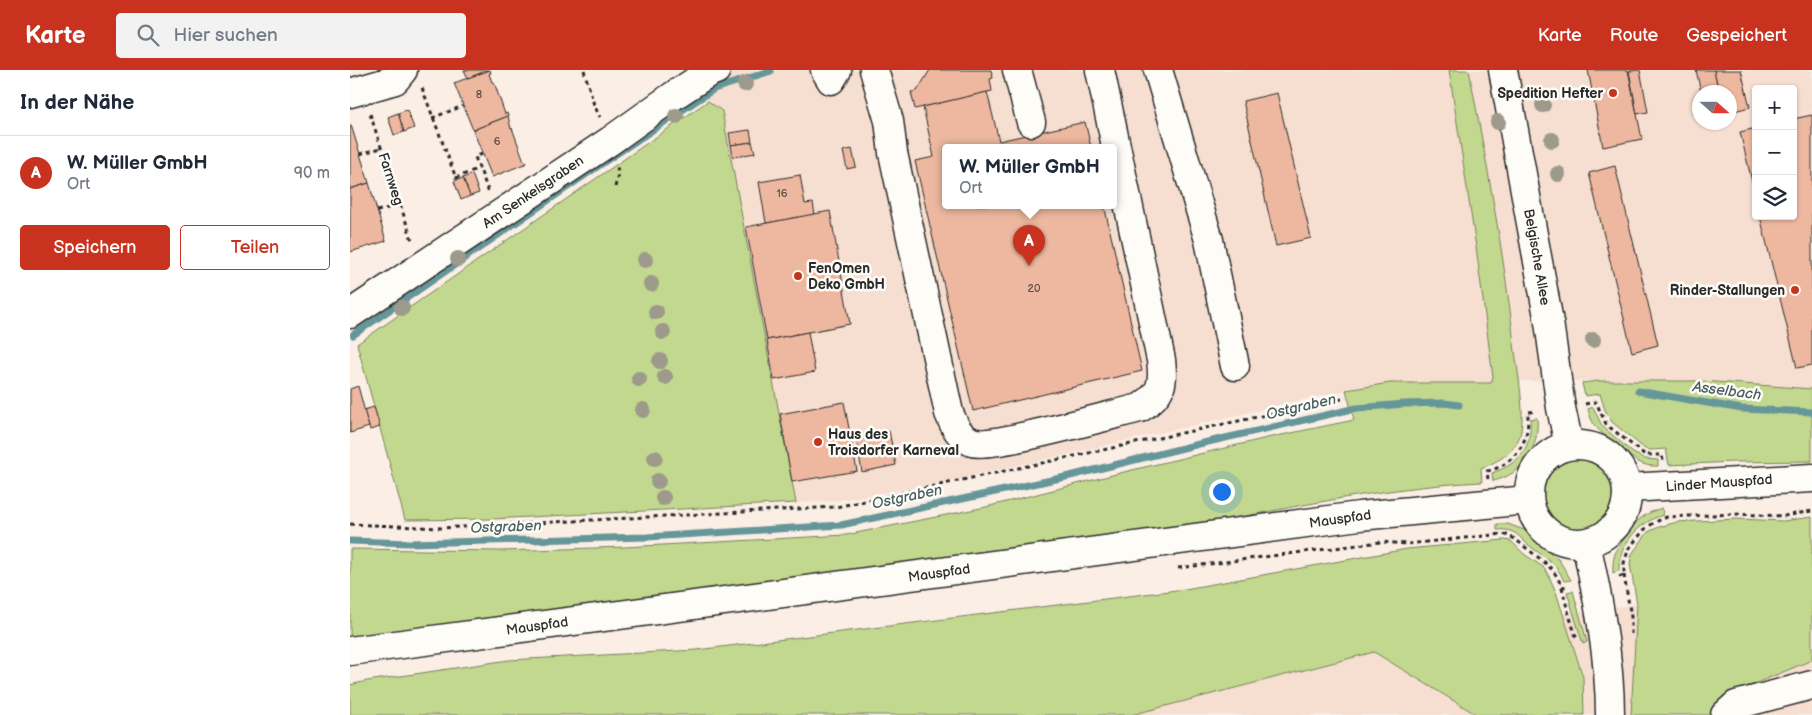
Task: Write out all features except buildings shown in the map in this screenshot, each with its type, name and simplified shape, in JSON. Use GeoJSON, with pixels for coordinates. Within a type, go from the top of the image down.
{"type":"FeatureCollection","features":[{"type":"Feature","properties":{"kind":"street","name":"Am Senkelsgraben"},"geometry":{"type":"LineString","coordinates":[[350,314],[673,96],[708,73],[716,70]]}},
{"type":"Feature","properties":{"kind":"street"},"geometry":{"type":"LineString","coordinates":[[825,70],[831,80],[837,70]]}},
{"type":"Feature","properties":{"kind":"street"},"geometry":{"type":"LineString","coordinates":[[874,70],[889,121],[893,153],[949,413],[954,426],[962,436],[973,443],[1003,440],[1140,408],[1154,399],[1161,388],[1163,376],[1161,360],[1117,151]]}},
{"type":"Feature","properties":{"kind":"street"},"geometry":{"type":"LineString","coordinates":[[1017,70],[1031,122]]}},
{"type":"Feature","properties":{"kind":"street"},"geometry":{"type":"LineString","coordinates":[[1100,70],[1116,144]]}},
{"type":"Feature","properties":{"kind":"street"},"geometry":{"type":"LineString","coordinates":[[1158,70],[1209,240],[1235,366]]}},
{"type":"Feature","properties":{"kind":"street","name":"Belgische Allee"},"geometry":{"type":"LineString","coordinates":[[1503,70],[1549,322],[1561,408],[1570,445]]}},
{"type":"Feature","properties":{"kind":"street"},"geometry":{"type":"LineString","coordinates":[[356,91],[395,80],[402,71]]}},
{"type":"Feature","properties":{"kind":"street"},"geometry":{"type":"LineString","coordinates":[[1570,445],[1596,448],[1608,454],[1617,464],[1627,488],[1626,504],[1621,518],[1612,530],[1600,538],[1586,543],[1569,543],[1554,538],[1542,528],[1533,515],[1528,500],[1529,484],[1534,470],[1543,458],[1555,450],[1570,445]]}},
{"type":"Feature","properties":{"kind":"street","name":"Linder Mauspfad"},"geometry":{"type":"LineString","coordinates":[[1627,488],[1812,478]]}},
{"type":"Feature","properties":{"kind":"street","name":"Mauspfad"},"geometry":{"type":"LineString","coordinates":[[350,651],[1360,516],[1528,500]]}},
{"type":"Feature","properties":{"kind":"street"},"geometry":{"type":"LineString","coordinates":[[1586,543],[1594,581],[1610,695],[1610,715]]}},
{"type":"Feature","properties":{"kind":"street"},"geometry":{"type":"LineString","coordinates":[[1725,715],[1736,704],[1812,684]]}},
{"type":"Feature","properties":{"kind":"path"},"geometry":{"type":"LineString","coordinates":[[584,70],[594,105],[610,140]]}},
{"type":"Feature","properties":{"kind":"path"},"geometry":{"type":"LineString","coordinates":[[402,71],[411,74],[419,80],[456,178],[479,168]]}},
{"type":"Feature","properties":{"kind":"path","name":"Farnweg"},"geometry":{"type":"LineString","coordinates":[[356,91],[381,148],[421,267]]}},
{"type":"Feature","properties":{"kind":"path"},"geometry":{"type":"LineString","coordinates":[[432,118],[463,106]]}},
{"type":"Feature","properties":{"kind":"path"},"geometry":{"type":"LineString","coordinates":[[360,154],[381,148]]}},
{"type":"Feature","properties":{"kind":"path"},"geometry":{"type":"LineString","coordinates":[[482,154],[475,157],[498,215]]}},
{"type":"Feature","properties":{"kind":"path"},"geometry":{"type":"LineString","coordinates":[[377,211],[399,205]]}},
{"type":"Feature","properties":{"kind":"path"},"geometry":{"type":"LineString","coordinates":[[350,524],[441,528],[836,507],[1346,398]]}},
{"type":"Feature","properties":{"kind":"path"},"geometry":{"type":"LineString","coordinates":[[1170,569],[1381,542],[1408,544],[1502,534],[1519,540],[1527,549],[1550,566],[1562,587],[1624,575],[1624,563],[1629,548],[1645,529],[1655,522],[1668,517],[1734,514],[1784,516],[1812,511]]}},
{"type":"Feature","properties":{"kind":"shaded area"},"geometry":{"type":"Polygon","coordinates":[[[681,70],[1812,70],[1812,389],[1702,381],[1390,383],[1346,390],[937,484],[833,501],[796,503],[722,111],[686,86],[681,70]]]}},
{"type":"Feature","properties":{"kind":"shaded area"},"geometry":{"type":"Polygon","coordinates":[[[1637,604],[1741,689],[1812,660],[1812,715],[1584,715],[1583,677],[1563,614],[1637,604]]]}},
{"type":"Feature","properties":{"kind":"shaded area"},"geometry":{"type":"Polygon","coordinates":[[[1374,652],[1477,715],[1131,715],[1207,696],[1374,652]]]}},
{"type":"Feature","properties":{"kind":"green space"},"geometry":{"type":"Polygon","coordinates":[[[1449,70],[1469,70],[1500,241],[1521,400],[1521,431],[1516,445],[1506,455],[1481,468],[1482,482],[1366,494],[1174,530],[350,640],[350,549],[501,551],[625,547],[846,535],[986,507],[1267,438],[1354,420],[1346,390],[1390,383],[1491,383],[1493,377],[1476,247],[1449,70]]]}},
{"type":"Feature","properties":{"kind":"green space"},"geometry":{"type":"Polygon","coordinates":[[[708,101],[722,111],[796,503],[492,519],[405,520],[357,344],[708,101]]]}},
{"type":"Feature","properties":{"kind":"green space"},"geometry":{"type":"Polygon","coordinates":[[[1599,381],[1702,381],[1812,389],[1812,461],[1669,465],[1666,449],[1645,449],[1612,422],[1605,410],[1600,394],[1585,396],[1582,383],[1599,381]]]}},
{"type":"Feature","properties":{"kind":"green space"},"geometry":{"type":"Polygon","coordinates":[[[1593,407],[1602,426],[1633,453],[1645,459],[1658,460],[1658,466],[1640,463],[1599,430],[1595,426],[1588,409],[1593,407]]]}},
{"type":"Feature","properties":{"kind":"green space"},"geometry":{"type":"Polygon","coordinates":[[[1537,418],[1536,439],[1527,458],[1513,473],[1493,481],[1492,473],[1510,465],[1522,453],[1529,439],[1530,419],[1537,418]]]}},
{"type":"Feature","properties":{"kind":"green space"},"geometry":{"type":"Polygon","coordinates":[[[1577,457],[1591,460],[1604,468],[1612,481],[1615,495],[1612,509],[1604,522],[1591,530],[1577,533],[1563,530],[1550,522],[1542,509],[1539,495],[1542,481],[1550,468],[1563,460],[1577,457]]]}},
{"type":"Feature","properties":{"kind":"green space"},"geometry":{"type":"Polygon","coordinates":[[[1662,508],[1663,515],[1646,523],[1632,536],[1622,552],[1619,571],[1613,573],[1613,561],[1616,552],[1631,528],[1642,517],[1662,508]]]}},
{"type":"Feature","properties":{"kind":"green space"},"geometry":{"type":"Polygon","coordinates":[[[1812,517],[1812,660],[1725,696],[1717,703],[1710,715],[1631,715],[1637,604],[1630,564],[1632,554],[1648,532],[1677,522],[1737,519],[1783,521],[1812,517]]]}},
{"type":"Feature","properties":{"kind":"green space"},"geometry":{"type":"Polygon","coordinates":[[[1497,524],[1508,524],[1524,530],[1559,560],[1571,580],[1564,581],[1558,569],[1550,561],[1513,532],[1497,530],[1497,524]]]}},
{"type":"Feature","properties":{"kind":"green space"},"geometry":{"type":"Polygon","coordinates":[[[1504,540],[1511,541],[1524,554],[1543,567],[1548,574],[1556,592],[1583,677],[1584,715],[1477,715],[1374,652],[1131,715],[350,715],[350,685],[367,681],[509,660],[697,650],[1185,589],[1407,549],[1504,540]]]}},
{"type":"Feature","properties":{"kind":"green space"},"geometry":{"type":"Polygon","coordinates":[[[1573,591],[1587,642],[1583,644],[1567,592],[1573,591]]]}},
{"type":"Feature","properties":{"kind":"waterway"},"geometry":{"type":"LineString","coordinates":[[353,335],[604,162],[714,89],[771,71]]}},
{"type":"Feature","properties":{"kind":"waterway","name":"Asselbach"},"geometry":{"type":"LineString","coordinates":[[1638,391],[1742,409],[1812,412]]}},
{"type":"Feature","properties":{"kind":"waterway","name":"Ostgraben"},"geometry":{"type":"LineString","coordinates":[[350,541],[410,543],[647,537],[841,525],[1070,476],[1357,408],[1404,404],[1444,403],[1459,405]]}},
{"type":"Feature","properties":{"kind":"place","name":"Spedition Hefter"},"geometry":{"type":"Point","coordinates":[1613,93]}},
{"type":"Feature","properties":{"kind":"place","name":"W. Müller GmbH"},"geometry":{"type":"Point","coordinates":[1029,266]}},
{"type":"Feature","properties":{"kind":"place","name":"FenOmen Deko GmbH"},"geometry":{"type":"Point","coordinates":[798,276]}},
{"type":"Feature","properties":{"kind":"place","name":"Rinder-Stallungen"},"geometry":{"type":"Point","coordinates":[1795,290]}},
{"type":"Feature","properties":{"kind":"place","name":"Haus des Troisdorfer Karneval"},"geometry":{"type":"Point","coordinates":[818,442]}}]}
